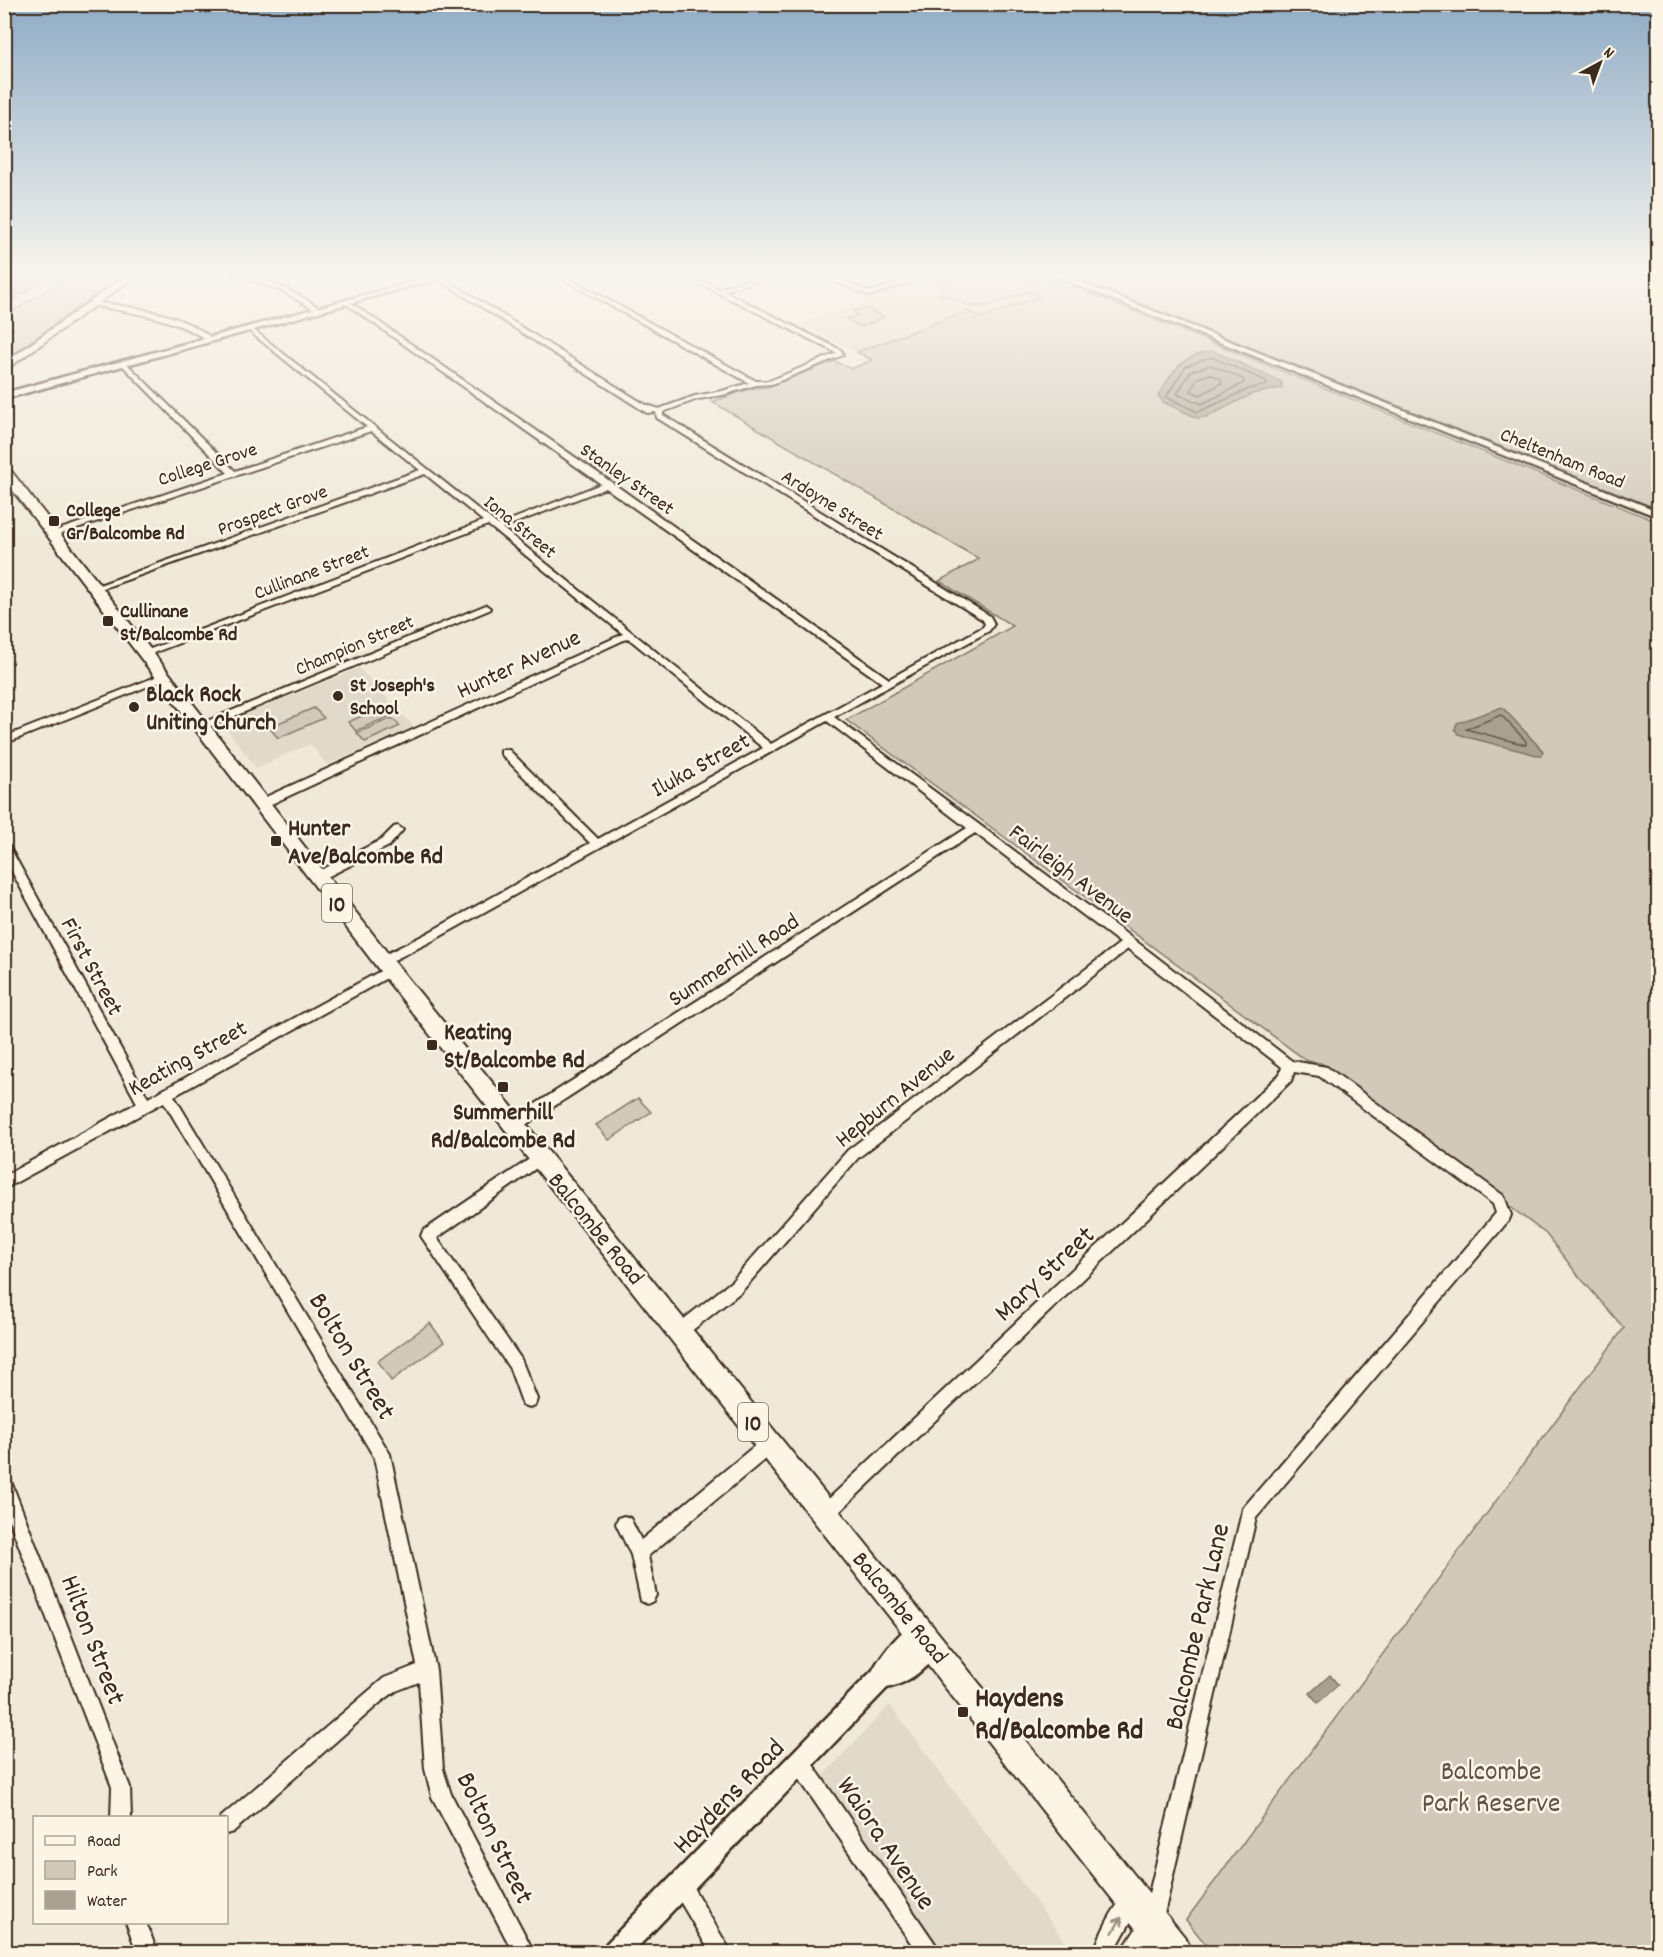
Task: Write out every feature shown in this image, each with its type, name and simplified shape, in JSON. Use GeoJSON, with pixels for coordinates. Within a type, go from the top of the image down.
{"type":"FeatureCollection","features":[{"type":"Feature","properties":{"kind":"main road"},"geometry":{"type":"LineString","coordinates":[[6,396],[118,365]]}},
{"type":"Feature","properties":{"kind":"main road","name":"Balcombe Road"},"geometry":{"type":"LineString","coordinates":[[4,470],[386,966],[826,1513],[1175,1953]]}},
{"type":"Feature","properties":{"kind":"street"},"geometry":{"type":"LineString","coordinates":[[129,365],[232,472]]}},
{"type":"Feature","properties":{"kind":"street","name":"Iona Street"},"geometry":{"type":"LineString","coordinates":[[295,365],[771,749]]}},
{"type":"Feature","properties":{"kind":"street","name":"Stanley Street"},"geometry":{"type":"LineString","coordinates":[[438,365],[889,683]]}},
{"type":"Feature","properties":{"kind":"street","name":"Ardoyne Street"},"geometry":{"type":"LineString","coordinates":[[579,365],[644,406],[658,412],[987,618],[990,624]]}},
{"type":"Feature","properties":{"kind":"street"},"geometry":{"type":"LineString","coordinates":[[722,365],[752,382]]}},
{"type":"Feature","properties":{"kind":"street"},"geometry":{"type":"LineString","coordinates":[[658,412],[697,397],[738,388],[752,382],[770,382],[812,365]]}},
{"type":"Feature","properties":{"kind":"street","name":"Cheltenham Road"},"geometry":{"type":"LineString","coordinates":[[1284,365],[1659,514]]}},
{"type":"Feature","properties":{"kind":"street","name":"College Grove"},"geometry":{"type":"LineString","coordinates":[[53,533],[232,472],[372,428]]}},
{"type":"Feature","properties":{"kind":"street","name":"Prospect Grove"},"geometry":{"type":"LineString","coordinates":[[95,588],[425,471]]}},
{"type":"Feature","properties":{"kind":"street","name":"Cullinane Street"},"geometry":{"type":"LineString","coordinates":[[145,653],[608,484]]}},
{"type":"Feature","properties":{"kind":"street","name":"Champion Street"},"geometry":{"type":"LineString","coordinates":[[202,726],[486,608]]}},
{"type":"Feature","properties":{"kind":"street","name":"Iluka Street"},"geometry":{"type":"LineString","coordinates":[[386,966],[428,938],[986,629],[990,624]]}},
{"type":"Feature","properties":{"kind":"street","name":"Hunter Avenue"},"geometry":{"type":"LineString","coordinates":[[261,804],[628,635]]}},
{"type":"Feature","properties":{"kind":"street"},"geometry":{"type":"LineString","coordinates":[[4,741],[164,677]]}},
{"type":"Feature","properties":{"kind":"street","name":"Fairleigh Avenue"},"geometry":{"type":"LineString","coordinates":[[827,717],[1129,942],[1280,1057],[1288,1066]]}},
{"type":"Feature","properties":{"kind":"street"},"geometry":{"type":"LineString","coordinates":[[505,752],[597,844]]}},
{"type":"Feature","properties":{"kind":"street","name":"Summerhill Road"},"geometry":{"type":"LineString","coordinates":[[514,1125],[975,828]]}},
{"type":"Feature","properties":{"kind":"street"},"geometry":{"type":"LineString","coordinates":[[317,877],[385,843],[398,830]]}},
{"type":"Feature","properties":{"kind":"street","name":"First Street"},"geometry":{"type":"LineString","coordinates":[[4,846],[145,1105]]}},
{"type":"Feature","properties":{"kind":"street","name":"Hepburn Avenue"},"geometry":{"type":"LineString","coordinates":[[680,1331],[738,1286],[852,1154],[1129,942]]}},
{"type":"Feature","properties":{"kind":"street","name":"Keating Street"},"geometry":{"type":"LineString","coordinates":[[4,1183],[166,1094],[386,966]]}},
{"type":"Feature","properties":{"kind":"street","name":"Balcombe Park Lane"},"geometry":{"type":"LineString","coordinates":[[1152,1923],[1249,1514],[1504,1215],[1499,1200],[1322,1071],[1288,1066]]}},
{"type":"Feature","properties":{"kind":"street","name":"Mary Street"},"geometry":{"type":"LineString","coordinates":[[826,1513],[1286,1077],[1288,1066]]}},
{"type":"Feature","properties":{"kind":"street","name":"Bolton Street"},"geometry":{"type":"LineString","coordinates":[[166,1094],[382,1454],[427,1670],[434,1769],[442,1797],[524,1953]]}},
{"type":"Feature","properties":{"kind":"street"},"geometry":{"type":"LineString","coordinates":[[529,1399],[516,1364],[428,1236],[540,1158]]}},
{"type":"Feature","properties":{"kind":"street"},"geometry":{"type":"LineString","coordinates":[[639,1553],[770,1444]]}},
{"type":"Feature","properties":{"kind":"street","name":"Hilton Street"},"geometry":{"type":"LineString","coordinates":[[4,1484],[121,1786],[121,1816]]}},
{"type":"Feature","properties":{"kind":"street"},"geometry":{"type":"LineString","coordinates":[[624,1524],[639,1553],[647,1595]]}},
{"type":"Feature","properties":{"kind":"street","name":"Haydens Road"},"geometry":{"type":"LineString","coordinates":[[616,1953],[881,1678],[900,1674],[925,1638]]}},
{"type":"Feature","properties":{"kind":"street"},"geometry":{"type":"LineString","coordinates":[[228,1823],[390,1684],[427,1670]]}},
{"type":"Feature","properties":{"kind":"street","name":"Waiora Avenue"},"geometry":{"type":"LineString","coordinates":[[800,1763],[929,1953]]}},
{"type":"Feature","properties":{"kind":"street"},"geometry":{"type":"LineString","coordinates":[[681,1886],[721,1953]]}},
{"type":"Feature","properties":{"kind":"street"},"geometry":{"type":"LineString","coordinates":[[1104,1953],[1117,1924],[1133,1900]]}},
{"type":"Feature","properties":{"kind":"street"},"geometry":{"type":"LineString","coordinates":[[1131,1953],[1152,1923]]}},
{"type":"Feature","properties":{"kind":"street"},"geometry":{"type":"LineString","coordinates":[[136,1924],[147,1953]]}},
{"type":"Feature","properties":{"kind":"shaded area","name":"St Joseph's School"},"geometry":{"type":"Polygon","coordinates":[[[359,668],[414,727],[327,765],[310,744],[256,768],[223,724],[359,668]]]}},
{"type":"Feature","properties":{"kind":"shaded area"},"geometry":{"type":"Polygon","coordinates":[[[890,1705],[1073,1952],[924,1952],[811,1788],[890,1705]]]}},
{"type":"Feature","properties":{"kind":"green space","name":"Balcombe Park Reserve"},"geometry":{"type":"Polygon","coordinates":[[[824,365],[844,365],[851,369],[860,365],[1268,365],[1658,522],[1658,1952],[1212,1952],[1186,1920],[1624,1328],[1546,1234],[1321,1063],[1307,1061],[846,720],[1013,626],[939,581],[979,559],[712,402],[749,389],[767,387],[824,365]]]}},
{"type":"Feature","properties":{"kind":"green space"},"geometry":{"type":"Polygon","coordinates":[[[1294,365],[1658,365],[1658,510],[1294,365]]]}},
{"type":"Feature","properties":{"kind":"green space"},"geometry":{"type":"Polygon","coordinates":[[[383,707],[390,716],[356,731],[348,722],[383,707]]]}},
{"type":"Feature","properties":{"kind":"green space"},"geometry":{"type":"Polygon","coordinates":[[[314,708],[324,718],[278,738],[269,727],[314,708]]]}},
{"type":"Feature","properties":{"kind":"green space"},"geometry":{"type":"Polygon","coordinates":[[[392,718],[400,726],[365,742],[357,733],[392,718]]]}},
{"type":"Feature","properties":{"kind":"green space"},"geometry":{"type":"Polygon","coordinates":[[[638,1098],[651,1112],[609,1140],[596,1125],[638,1098]]]}},
{"type":"Feature","properties":{"kind":"green space"},"geometry":{"type":"Polygon","coordinates":[[[430,1323],[444,1342],[391,1381],[378,1361],[430,1323]]]}},
{"type":"Feature","properties":{"kind":"water"},"geometry":{"type":"Polygon","coordinates":[[[1180,365],[1245,365],[1282,382],[1282,388],[1252,394],[1207,417],[1197,418],[1163,402],[1158,395],[1180,365]]]}},
{"type":"Feature","properties":{"kind":"water"},"geometry":{"type":"Polygon","coordinates":[[[1502,707],[1543,751],[1541,756],[1467,737],[1458,734],[1455,729],[1457,723],[1502,707]]]}},
{"type":"Feature","properties":{"kind":"water"},"geometry":{"type":"Polygon","coordinates":[[[1330,1675],[1338,1685],[1318,1703],[1310,1693],[1330,1675]]]}},
{"type":"Feature","properties":{"kind":"place","name":"College Gr/Balcombe Rd"},"geometry":{"type":"Point","coordinates":[54,521]}},
{"type":"Feature","properties":{"kind":"place","name":"Cullinane St/Balcombe Rd"},"geometry":{"type":"Point","coordinates":[108,621]}},
{"type":"Feature","properties":{"kind":"place","name":"St Joseph's School"},"geometry":{"type":"Point","coordinates":[338,696]}},
{"type":"Feature","properties":{"kind":"place","name":"Black Rock Uniting Church"},"geometry":{"type":"Point","coordinates":[134,707]}},
{"type":"Feature","properties":{"kind":"place","name":"Hunter Ave/Balcombe Rd"},"geometry":{"type":"Point","coordinates":[276,841]}},
{"type":"Feature","properties":{"kind":"place","name":"Keating St/Balcombe Rd"},"geometry":{"type":"Point","coordinates":[432,1045]}},
{"type":"Feature","properties":{"kind":"place","name":"Summerhill Rd/Balcombe Rd"},"geometry":{"type":"Point","coordinates":[503,1087]}},
{"type":"Feature","properties":{"kind":"place","name":"Haydens Rd/Balcombe Rd"},"geometry":{"type":"Point","coordinates":[963,1712]}}]}
